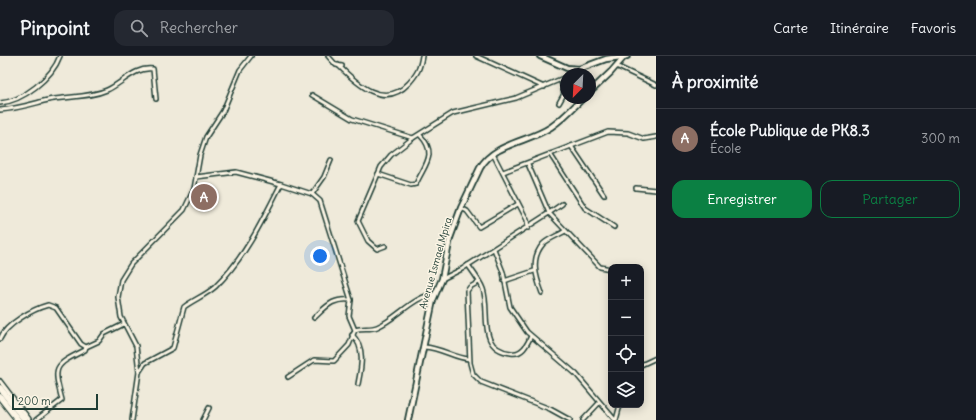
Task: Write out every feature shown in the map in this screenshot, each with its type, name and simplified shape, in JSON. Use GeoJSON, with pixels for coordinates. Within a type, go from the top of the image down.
{"type":"FeatureCollection","features":[{"type":"Feature","properties":{"kind":"highway"},"geometry":{"type":"LineString","coordinates":[[0,388],[25,420]]}},
{"type":"Feature","properties":{"kind":"main road"},"geometry":{"type":"LineString","coordinates":[[540,56],[567,68]]}},
{"type":"Feature","properties":{"kind":"main road"},"geometry":{"type":"LineString","coordinates":[[581,68],[606,59],[625,56]]}},
{"type":"Feature","properties":{"kind":"main road"},"geometry":{"type":"LineString","coordinates":[[596,86],[625,56]]}},
{"type":"Feature","properties":{"kind":"main road","name":"Avenue Ismael Mpira"},"geometry":{"type":"LineString","coordinates":[[408,420],[435,294],[442,279],[450,238],[461,208],[483,162],[493,154],[551,127],[576,104]]}},
{"type":"Feature","properties":{"kind":"street"},"geometry":{"type":"LineString","coordinates":[[0,103],[14,101],[40,83],[52,72],[60,56]]}},
{"type":"Feature","properties":{"kind":"street"},"geometry":{"type":"LineString","coordinates":[[132,420],[139,372],[136,346],[124,324],[120,312],[118,297],[119,284],[123,274],[146,247],[174,223],[184,210],[192,195],[206,137],[223,111],[240,70],[251,56]]}},
{"type":"Feature","properties":{"kind":"street"},"geometry":{"type":"LineString","coordinates":[[328,56],[363,88],[373,92],[385,94],[396,93],[405,87],[418,73],[422,56]]}},
{"type":"Feature","properties":{"kind":"street"},"geometry":{"type":"LineString","coordinates":[[476,56],[544,88]]}},
{"type":"Feature","properties":{"kind":"street"},"geometry":{"type":"LineString","coordinates":[[338,65],[342,66]]}},
{"type":"Feature","properties":{"kind":"street"},"geometry":{"type":"LineString","coordinates":[[616,66],[656,85]]}},
{"type":"Feature","properties":{"kind":"street"},"geometry":{"type":"LineString","coordinates":[[0,110],[20,108],[48,100],[107,90],[147,68],[153,69],[155,74],[156,99]]}},
{"type":"Feature","properties":{"kind":"street"},"geometry":{"type":"LineString","coordinates":[[385,246],[377,249],[372,246],[358,221],[378,174],[386,160],[413,138],[453,113],[516,98],[544,88],[560,80]]}},
{"type":"Feature","properties":{"kind":"street"},"geometry":{"type":"LineString","coordinates":[[312,95],[352,119],[413,138]]}},
{"type":"Feature","properties":{"kind":"street"},"geometry":{"type":"LineString","coordinates":[[503,172],[528,164],[608,132],[628,133],[644,139],[656,137]]}},
{"type":"Feature","properties":{"kind":"street"},"geometry":{"type":"LineString","coordinates":[[378,174],[411,184],[416,184],[430,153],[429,145],[420,135]]}},
{"type":"Feature","properties":{"kind":"street"},"geometry":{"type":"LineString","coordinates":[[571,146],[604,195]]}},
{"type":"Feature","properties":{"kind":"street"},"geometry":{"type":"LineString","coordinates":[[493,154],[527,220],[528,228]]}},
{"type":"Feature","properties":{"kind":"street"},"geometry":{"type":"LineString","coordinates":[[550,154],[585,208],[614,227]]}},
{"type":"Feature","properties":{"kind":"street"},"geometry":{"type":"LineString","coordinates":[[312,194],[324,177],[331,160]]}},
{"type":"Feature","properties":{"kind":"street"},"geometry":{"type":"LineString","coordinates":[[528,164],[550,213],[565,231],[600,267],[608,268]]}},
{"type":"Feature","properties":{"kind":"street"},"geometry":{"type":"LineString","coordinates":[[196,177],[236,172],[312,194],[320,200],[351,300],[349,316],[355,330]]}},
{"type":"Feature","properties":{"kind":"street"},"geometry":{"type":"LineString","coordinates":[[139,372],[145,363],[173,348],[184,307],[213,288],[227,274],[260,226],[281,184]]}},
{"type":"Feature","properties":{"kind":"street"},"geometry":{"type":"LineString","coordinates":[[636,188],[656,190]]}},
{"type":"Feature","properties":{"kind":"street"},"geometry":{"type":"LineString","coordinates":[[461,208],[467,211],[479,227],[518,204]]}},
{"type":"Feature","properties":{"kind":"street"},"geometry":{"type":"LineString","coordinates":[[442,279],[468,266],[528,228],[562,204]]}},
{"type":"Feature","properties":{"kind":"street"},"geometry":{"type":"LineString","coordinates":[[542,293],[534,271],[535,260],[543,244],[565,231]]}},
{"type":"Feature","properties":{"kind":"street"},"geometry":{"type":"LineString","coordinates":[[494,249],[498,256],[510,307],[531,336],[576,374],[599,403],[615,420],[619,408]]}},
{"type":"Feature","properties":{"kind":"street"},"geometry":{"type":"LineString","coordinates":[[468,266],[479,282],[484,294],[487,334],[493,344],[502,351],[513,354],[523,349],[531,336]]}},
{"type":"Feature","properties":{"kind":"street"},"geometry":{"type":"LineString","coordinates":[[504,281],[534,271]]}},
{"type":"Feature","properties":{"kind":"street"},"geometry":{"type":"LineString","coordinates":[[479,282],[470,287],[467,291],[469,359],[473,374],[481,382],[550,409],[570,420]]}},
{"type":"Feature","properties":{"kind":"street"},"geometry":{"type":"LineString","coordinates":[[355,330],[376,328],[389,321],[423,297],[435,294]]}},
{"type":"Feature","properties":{"kind":"street"},"geometry":{"type":"LineString","coordinates":[[314,318],[333,302],[338,300],[351,300]]}},
{"type":"Feature","properties":{"kind":"street"},"geometry":{"type":"LineString","coordinates":[[0,339],[5,331],[25,315],[48,305],[56,308],[82,344],[86,347]]}},
{"type":"Feature","properties":{"kind":"street"},"geometry":{"type":"LineString","coordinates":[[36,420],[62,400],[56,372],[63,361],[85,350],[86,347],[99,341],[104,334],[124,324]]}},
{"type":"Feature","properties":{"kind":"street"},"geometry":{"type":"LineString","coordinates":[[288,377],[314,360],[331,361],[337,359],[349,345],[355,330]]}},
{"type":"Feature","properties":{"kind":"street"},"geometry":{"type":"LineString","coordinates":[[352,335],[359,344],[361,369],[358,384]]}},
{"type":"Feature","properties":{"kind":"street"},"geometry":{"type":"LineString","coordinates":[[424,347],[442,350],[458,357],[469,359]]}},
{"type":"Feature","properties":{"kind":"street"},"geometry":{"type":"LineString","coordinates":[[644,364],[656,358]]}},
{"type":"Feature","properties":{"kind":"street"},"geometry":{"type":"LineString","coordinates":[[0,381],[4,394],[25,420]]}},
{"type":"Feature","properties":{"kind":"street"},"geometry":{"type":"LineString","coordinates":[[583,420],[599,403]]}},
{"type":"Feature","properties":{"kind":"street"},"geometry":{"type":"LineString","coordinates":[[203,420],[209,408]]}},
{"type":"Feature","properties":{"kind":"place","name":"École Publique de PK8.3"},"geometry":{"type":"Point","coordinates":[204,197]}}]}
